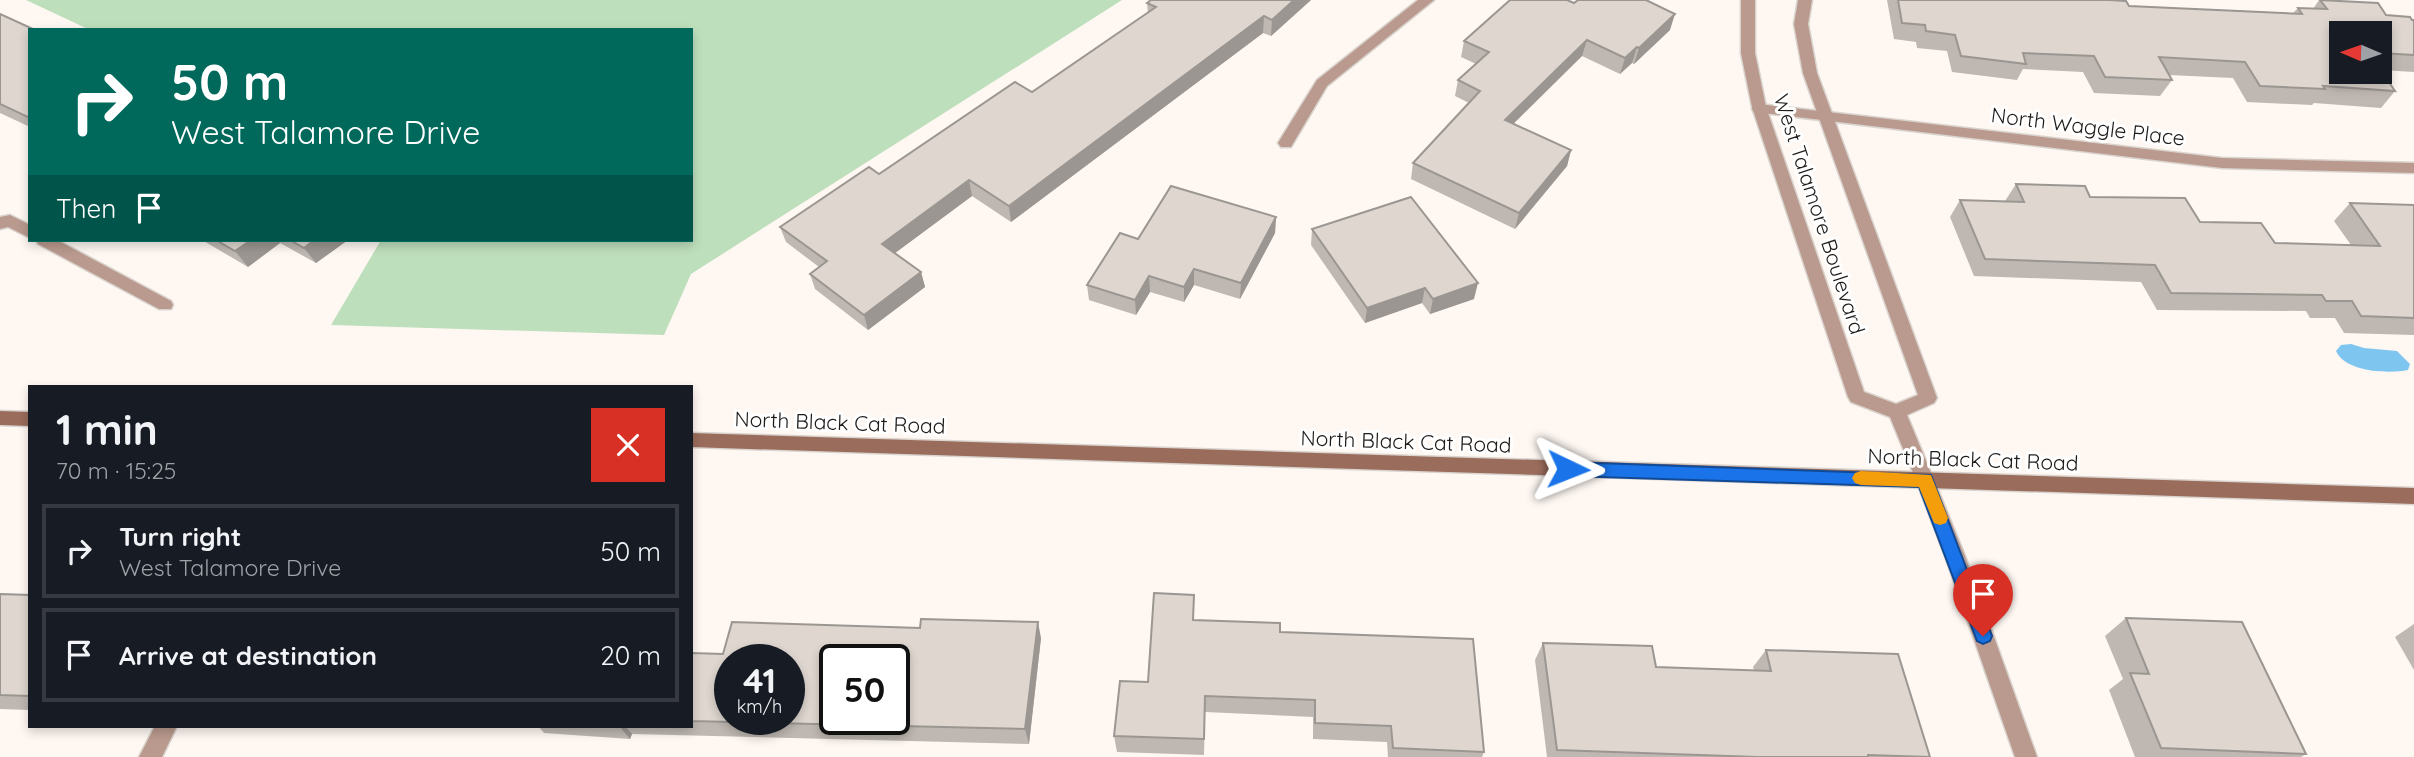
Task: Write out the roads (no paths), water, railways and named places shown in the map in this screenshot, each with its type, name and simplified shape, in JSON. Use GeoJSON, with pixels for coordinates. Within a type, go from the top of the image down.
{"type":"FeatureCollection","features":[{"type":"Feature","properties":{"kind":"main road"},"geometry":{"type":"LineString","coordinates":[[0,418],[28,419]]}},
{"type":"Feature","properties":{"kind":"main road","name":"North Black Cat Road"},"geometry":{"type":"LineString","coordinates":[[693,440],[2414,496]]}},
{"type":"Feature","properties":{"kind":"street"},"geometry":{"type":"LineString","coordinates":[[1286,143],[1322,83],[1427,0]]}},
{"type":"Feature","properties":{"kind":"street","name":"West Talamore Boulevard"},"geometry":{"type":"LineString","coordinates":[[1748,0],[1745,16],[1759,109],[1857,397],[1897,412],[1928,398],[1810,73],[1801,24],[1805,0]]}},
{"type":"Feature","properties":{"kind":"street","name":"North Waggle Place"},"geometry":{"type":"LineString","coordinates":[[1759,109],[2222,163],[2414,168]]}},
{"type":"Feature","properties":{"kind":"street"},"geometry":{"type":"LineString","coordinates":[[0,223],[10,221],[28,231]]}},
{"type":"Feature","properties":{"kind":"street"},"geometry":{"type":"LineString","coordinates":[[48,242],[164,305]]}},
{"type":"Feature","properties":{"kind":"street"},"geometry":{"type":"LineString","coordinates":[[1897,412],[1955,556],[2026,757]]}},
{"type":"Feature","properties":{"kind":"street"},"geometry":{"type":"LineString","coordinates":[[150,757],[166,728]]}},
{"type":"Feature","properties":{"kind":"water"},"geometry":{"type":"Polygon","coordinates":[[[2341,345],[2397,351],[2410,364],[2408,370],[2368,370],[2348,363],[2336,351],[2341,345]]]}}]}
